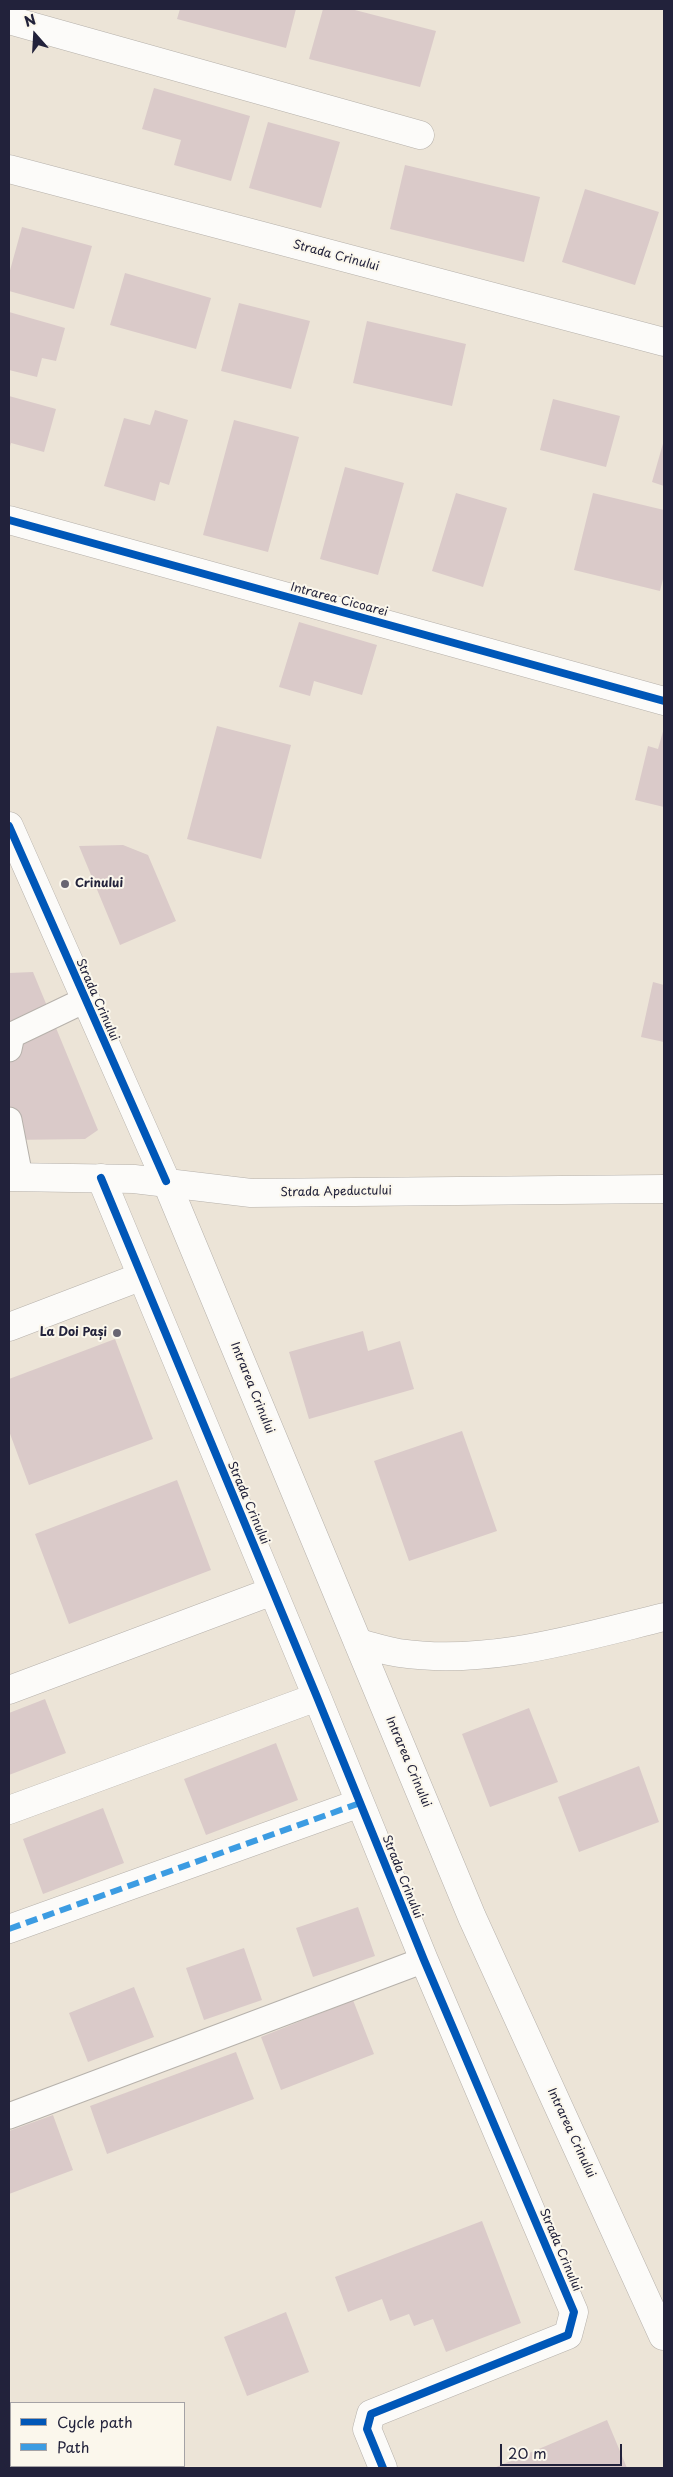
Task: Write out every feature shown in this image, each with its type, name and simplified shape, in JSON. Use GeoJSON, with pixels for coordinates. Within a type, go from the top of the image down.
{"type":"FeatureCollection","features":[{"type":"Feature","properties":{"kind":"street"},"geometry":{"type":"LineString","coordinates":[[9,20],[420,135]]}},
{"type":"Feature","properties":{"kind":"street","name":"Strada Crinului"},"geometry":{"type":"LineString","coordinates":[[9,169],[664,342]]}},
{"type":"Feature","properties":{"kind":"street","name":"Intrarea Cicoarei"},"geometry":{"type":"LineString","coordinates":[[9,520],[664,701]]}},
{"type":"Feature","properties":{"kind":"street","name":"Strada Crinului"},"geometry":{"type":"LineString","coordinates":[[9,826],[166,1181]]}},
{"type":"Feature","properties":{"kind":"street","name":"Strada Apeductului"},"geometry":{"type":"LineString","coordinates":[[14,1177],[166,1181],[251,1193],[664,1189]]}},
{"type":"Feature","properties":{"kind":"street","name":"Strada Crinului"},"geometry":{"type":"LineString","coordinates":[[101,1178],[140,1277],[318,1697],[424,1960],[574,2312],[568,2335],[371,2414],[367,2429],[383,2468]]}},
{"type":"Feature","properties":{"kind":"street","name":"Intrarea Crinului"},"geometry":{"type":"LineString","coordinates":[[166,1181],[472,1916],[663,2336]]}},
{"type":"Feature","properties":{"kind":"street"},"geometry":{"type":"LineString","coordinates":[[9,1327],[140,1277]]}},
{"type":"Feature","properties":{"kind":"street"},"geometry":{"type":"LineString","coordinates":[[9,1690],[273,1591]]}},
{"type":"Feature","properties":{"kind":"street"},"geometry":{"type":"LineString","coordinates":[[358,1643],[397,1653],[474,1656],[528,1649],[664,1617]]}},
{"type":"Feature","properties":{"kind":"street"},"geometry":{"type":"LineString","coordinates":[[9,1810],[318,1697]]}},
{"type":"Feature","properties":{"kind":"street"},"geometry":{"type":"LineString","coordinates":[[9,1930],[360,1802]]}},
{"type":"Feature","properties":{"kind":"lane"},"geometry":{"type":"LineString","coordinates":[[9,1049],[12,1035],[85,1000]]}},
{"type":"Feature","properties":{"kind":"lane"},"geometry":{"type":"LineString","coordinates":[[9,1120],[14,1177]]}},
{"type":"Feature","properties":{"kind":"lane"},"geometry":{"type":"LineString","coordinates":[[9,2116],[424,1960]]}},
{"type":"Feature","properties":{"kind":"building"},"geometry":{"type":"Polygon","coordinates":[[[180,9],[296,9],[286,48],[177,19],[180,9]]]}},
{"type":"Feature","properties":{"kind":"building"},"geometry":{"type":"Polygon","coordinates":[[[323,9],[351,9],[436,31],[420,87],[309,59],[323,9]]]}},
{"type":"Feature","properties":{"kind":"building"},"geometry":{"type":"Polygon","coordinates":[[[154,88],[250,116],[231,181],[174,165],[181,140],[142,129],[154,88]]]}},
{"type":"Feature","properties":{"kind":"building"},"geometry":{"type":"Polygon","coordinates":[[[268,122],[340,142],[321,208],[249,188],[268,122]]]}},
{"type":"Feature","properties":{"kind":"building"},"geometry":{"type":"Polygon","coordinates":[[[405,165],[540,197],[524,262],[390,229],[405,165]]]}},
{"type":"Feature","properties":{"kind":"building"},"geometry":{"type":"Polygon","coordinates":[[[585,189],[659,212],[635,285],[562,262],[585,189]]]}},
{"type":"Feature","properties":{"kind":"building"},"geometry":{"type":"Polygon","coordinates":[[[22,227],[92,246],[74,309],[9,291],[9,274],[22,227]]]}},
{"type":"Feature","properties":{"kind":"building"},"geometry":{"type":"Polygon","coordinates":[[[125,273],[211,298],[196,349],[110,325],[125,273]]]}},
{"type":"Feature","properties":{"kind":"building"},"geometry":{"type":"Polygon","coordinates":[[[239,303],[310,321],[291,389],[221,371],[239,303]]]}},
{"type":"Feature","properties":{"kind":"building"},"geometry":{"type":"Polygon","coordinates":[[[9,312],[65,328],[56,361],[42,358],[37,377],[9,370],[9,312]]]}},
{"type":"Feature","properties":{"kind":"building"},"geometry":{"type":"Polygon","coordinates":[[[367,321],[466,344],[452,406],[353,383],[367,321]]]}},
{"type":"Feature","properties":{"kind":"building"},"geometry":{"type":"Polygon","coordinates":[[[9,396],[56,409],[44,452],[11,443],[9,450],[9,396]]]}},
{"type":"Feature","properties":{"kind":"building"},"geometry":{"type":"Polygon","coordinates":[[[553,399],[620,416],[606,467],[540,450],[553,399]]]}},
{"type":"Feature","properties":{"kind":"building"},"geometry":{"type":"Polygon","coordinates":[[[155,410],[188,420],[169,485],[160,482],[155,501],[104,486],[124,418],[150,425],[155,410]]]}},
{"type":"Feature","properties":{"kind":"building"},"geometry":{"type":"Polygon","coordinates":[[[234,420],[299,437],[268,552],[203,535],[234,420]]]}},
{"type":"Feature","properties":{"kind":"building"},"geometry":{"type":"Polygon","coordinates":[[[664,440],[664,486],[652,482],[664,440]]]}},
{"type":"Feature","properties":{"kind":"building"},"geometry":{"type":"Polygon","coordinates":[[[345,467],[404,483],[378,575],[320,559],[345,467]]]}},
{"type":"Feature","properties":{"kind":"building"},"geometry":{"type":"Polygon","coordinates":[[[456,493],[507,508],[483,587],[432,571],[456,493]]]}},
{"type":"Feature","properties":{"kind":"building"},"geometry":{"type":"Polygon","coordinates":[[[593,493],[664,510],[664,575],[660,591],[574,570],[593,493]]]}},
{"type":"Feature","properties":{"kind":"building"},"geometry":{"type":"Polygon","coordinates":[[[299,622],[377,645],[362,695],[314,681],[310,696],[279,687],[299,622]]]}},
{"type":"Feature","properties":{"kind":"building"},"geometry":{"type":"Polygon","coordinates":[[[217,726],[291,745],[261,859],[187,839],[217,726]]]}},
{"type":"Feature","properties":{"kind":"building"},"geometry":{"type":"Polygon","coordinates":[[[664,728],[664,807],[635,800],[648,746],[658,749],[664,728]]]}},
{"type":"Feature","properties":{"kind":"building"},"geometry":{"type":"Polygon","coordinates":[[[123,845],[148,855],[176,921],[120,945],[79,846],[123,845]]]}},
{"type":"Feature","properties":{"kind":"building"},"geometry":{"type":"Polygon","coordinates":[[[33,972],[98,1130],[85,1139],[9,1140],[9,973],[33,972]]]}},
{"type":"Feature","properties":{"kind":"building"},"geometry":{"type":"Polygon","coordinates":[[[653,982],[664,985],[664,1042],[641,1037],[653,982]]]}},
{"type":"Feature","properties":{"kind":"building"},"geometry":{"type":"Polygon","coordinates":[[[363,1331],[368,1351],[400,1341],[414,1389],[309,1419],[289,1352],[363,1331]]]}},
{"type":"Feature","properties":{"kind":"building"},"geometry":{"type":"Polygon","coordinates":[[[115,1339],[153,1439],[29,1485],[9,1431],[9,1379],[115,1339]]]}},
{"type":"Feature","properties":{"kind":"building"},"geometry":{"type":"Polygon","coordinates":[[[462,1431],[497,1531],[409,1561],[374,1461],[462,1431]]]}},
{"type":"Feature","properties":{"kind":"building"},"geometry":{"type":"Polygon","coordinates":[[[177,1480],[211,1570],[69,1624],[35,1534],[177,1480]]]}},
{"type":"Feature","properties":{"kind":"building"},"geometry":{"type":"Polygon","coordinates":[[[45,1699],[66,1753],[9,1775],[9,1713],[45,1699]]]}},
{"type":"Feature","properties":{"kind":"building"},"geometry":{"type":"Polygon","coordinates":[[[529,1708],[558,1782],[490,1807],[462,1734],[529,1708]]]}},
{"type":"Feature","properties":{"kind":"building"},"geometry":{"type":"Polygon","coordinates":[[[276,1743],[298,1800],[206,1835],[184,1779],[276,1743]]]}},
{"type":"Feature","properties":{"kind":"building"},"geometry":{"type":"Polygon","coordinates":[[[639,1766],[659,1822],[579,1852],[558,1797],[639,1766]]]}},
{"type":"Feature","properties":{"kind":"building"},"geometry":{"type":"Polygon","coordinates":[[[103,1808],[124,1863],[43,1894],[23,1839],[103,1808]]]}},
{"type":"Feature","properties":{"kind":"building"},"geometry":{"type":"Polygon","coordinates":[[[358,1907],[375,1956],[313,1977],[296,1928],[358,1907]]]}},
{"type":"Feature","properties":{"kind":"building"},"geometry":{"type":"Polygon","coordinates":[[[244,1948],[262,2000],[204,2020],[186,1968],[244,1948]]]}},
{"type":"Feature","properties":{"kind":"building"},"geometry":{"type":"Polygon","coordinates":[[[134,1987],[154,2037],[88,2062],[69,2013],[134,1987]]]}},
{"type":"Feature","properties":{"kind":"building"},"geometry":{"type":"Polygon","coordinates":[[[353,2000],[374,2054],[281,2090],[261,2037],[353,2000]]]}},
{"type":"Feature","properties":{"kind":"building"},"geometry":{"type":"Polygon","coordinates":[[[236,2052],[254,2099],[107,2154],[90,2106],[236,2052]]]}},
{"type":"Feature","properties":{"kind":"building"},"geometry":{"type":"Polygon","coordinates":[[[53,2115],[73,2170],[9,2194],[9,2131],[53,2115]]]}},
{"type":"Feature","properties":{"kind":"building"},"geometry":{"type":"Polygon","coordinates":[[[482,2221],[521,2323],[446,2352],[433,2319],[414,2326],[409,2314],[390,2321],[382,2299],[348,2312],[335,2277],[482,2221]]]}},
{"type":"Feature","properties":{"kind":"building"},"geometry":{"type":"Polygon","coordinates":[[[286,2312],[309,2372],[247,2396],[224,2337],[286,2312]]]}},
{"type":"Feature","properties":{"kind":"building"},"geometry":{"type":"Polygon","coordinates":[[[607,2420],[627,2468],[494,2468],[607,2420]]]}},
{"type":"Feature","properties":{"kind":"marked path"},"geometry":{"type":"LineString","coordinates":[[9,1929],[360,1803]]}},
{"type":"Feature","properties":{"kind":"cycle path"},"geometry":{"type":"LineString","coordinates":[[9,520],[664,701]]}},
{"type":"Feature","properties":{"kind":"cycle path"},"geometry":{"type":"LineString","coordinates":[[9,826],[166,1181]]}},
{"type":"Feature","properties":{"kind":"cycle path"},"geometry":{"type":"LineString","coordinates":[[101,1178],[317,1697],[424,1960],[574,2312],[568,2335],[371,2414],[367,2429],[383,2468]]}},
{"type":"Feature","properties":{"kind":"place","name":"Crinului"},"geometry":{"type":"Point","coordinates":[65,884]}},
{"type":"Feature","properties":{"kind":"place","name":"La Doi Pași"},"geometry":{"type":"Point","coordinates":[117,1333]}}]}
